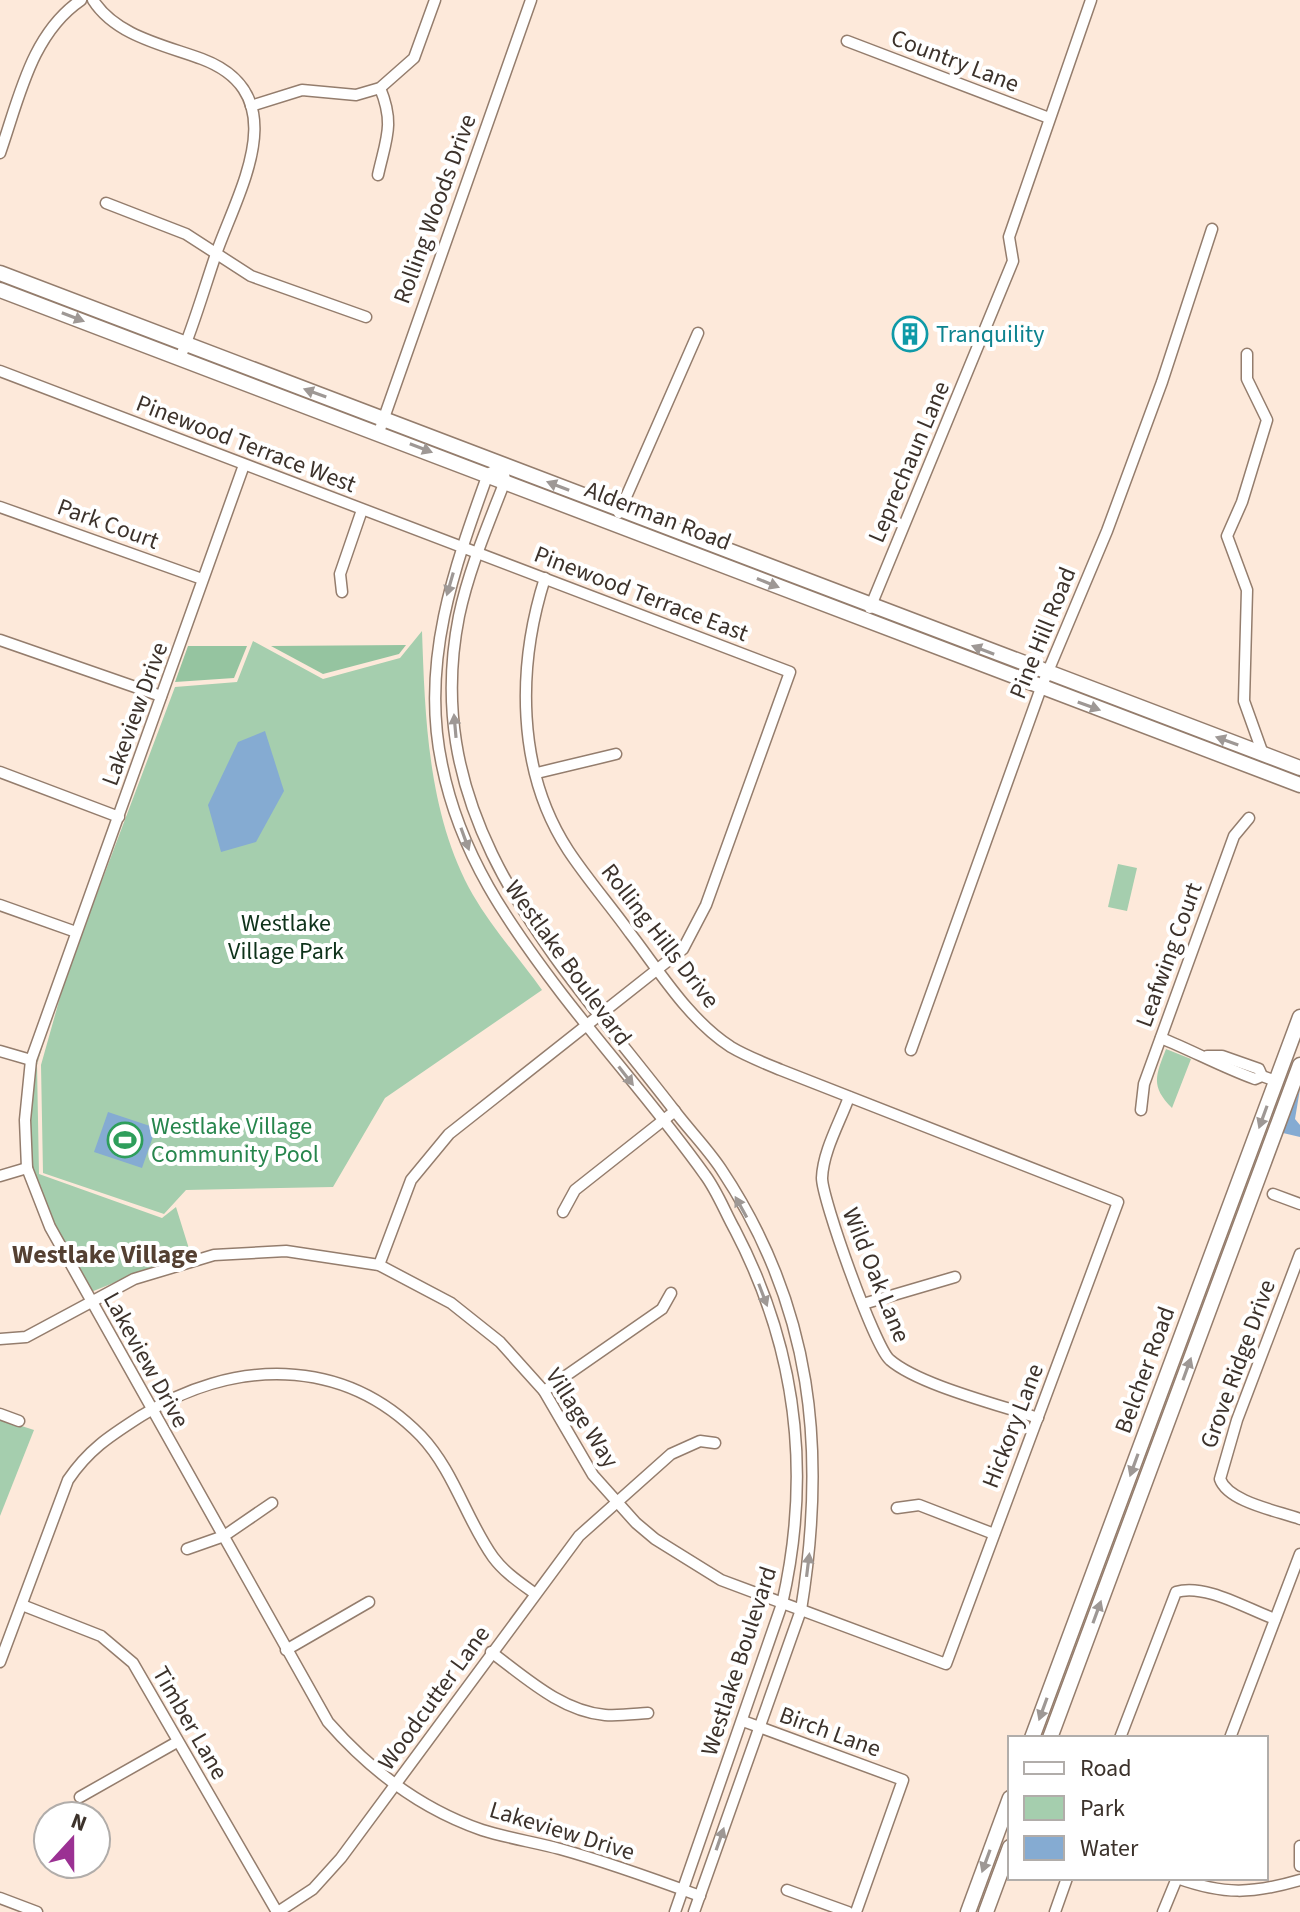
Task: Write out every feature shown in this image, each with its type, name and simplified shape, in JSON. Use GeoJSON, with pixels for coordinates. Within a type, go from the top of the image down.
{"type":"FeatureCollection","features":[{"type":"Feature","properties":{"kind":"main road","name":"Alderman Road"},"geometry":{"type":"LineString","coordinates":[[0,273],[182,351]]}},
{"type":"Feature","properties":{"kind":"main road","name":"Alderman Road"},"geometry":{"type":"LineString","coordinates":[[0,290],[182,351],[617,516],[870,606],[1300,785]]}},
{"type":"Feature","properties":{"kind":"main road","name":"Alderman Road"},"geometry":{"type":"LineString","coordinates":[[382,425],[488,474],[504,473]]}},
{"type":"Feature","properties":{"kind":"main road","name":"Alderman Road"},"geometry":{"type":"LineString","coordinates":[[617,516],[865,621],[1300,768]]}},
{"type":"Feature","properties":{"kind":"main road","name":"Belcher Road"},"geometry":{"type":"LineString","coordinates":[[1033,1736],[1269,1078],[1300,1017]]}},
{"type":"Feature","properties":{"kind":"main road","name":"Belcher Road"},"geometry":{"type":"LineString","coordinates":[[1051,1736],[1300,1065]]}},
{"type":"Feature","properties":{"kind":"main road"},"geometry":{"type":"LineString","coordinates":[[1269,1078],[1292,1086]]}},
{"type":"Feature","properties":{"kind":"main road"},"geometry":{"type":"LineString","coordinates":[[968,1912],[1008,1807]]}},
{"type":"Feature","properties":{"kind":"main road"},"geometry":{"type":"LineString","coordinates":[[986,1912],[1008,1852]]}},
{"type":"Feature","properties":{"kind":"street"},"geometry":{"type":"LineString","coordinates":[[0,153],[37,49],[51,25],[81,0]]}},
{"type":"Feature","properties":{"kind":"street"},"geometry":{"type":"LineString","coordinates":[[93,0],[116,26],[210,62],[233,79],[251,106],[255,149],[182,351]]}},
{"type":"Feature","properties":{"kind":"street"},"geometry":{"type":"LineString","coordinates":[[251,106],[302,90],[356,95],[380,88],[414,58],[435,0]]}},
{"type":"Feature","properties":{"kind":"street","name":"Rolling Woods Drive"},"geometry":{"type":"LineString","coordinates":[[382,425],[531,0]]}},
{"type":"Feature","properties":{"kind":"street","name":"Leprechaun Lane"},"geometry":{"type":"LineString","coordinates":[[865,621],[1013,261],[1009,237],[1091,0]]}},
{"type":"Feature","properties":{"kind":"street","name":"Country Lane"},"geometry":{"type":"LineString","coordinates":[[847,41],[1049,118]]}},
{"type":"Feature","properties":{"kind":"street"},"geometry":{"type":"LineString","coordinates":[[378,175],[390,126],[390,111],[380,88]]}},
{"type":"Feature","properties":{"kind":"street"},"geometry":{"type":"LineString","coordinates":[[106,203],[186,234],[251,276],[366,317]]}},
{"type":"Feature","properties":{"kind":"street","name":"Pine Hill Road"},"geometry":{"type":"LineString","coordinates":[[911,1050],[1044,681],[1107,531],[1162,382],[1212,229]]}},
{"type":"Feature","properties":{"kind":"street"},"geometry":{"type":"LineString","coordinates":[[617,516],[698,333]]}},
{"type":"Feature","properties":{"kind":"street"},"geometry":{"type":"LineString","coordinates":[[1247,354],[1247,379],[1267,420],[1242,502],[1227,536],[1247,590],[1244,701],[1263,754]]}},
{"type":"Feature","properties":{"kind":"street","name":"Pinewood Terrace West"},"geometry":{"type":"LineString","coordinates":[[0,371],[478,552]]}},
{"type":"Feature","properties":{"kind":"street","name":"Lakeview Drive"},"geometry":{"type":"LineString","coordinates":[[244,465],[31,1060],[25,1120],[27,1168],[50,1227],[328,1722],[376,1772],[438,1811],[482,1830],[562,1849],[700,1896]]}},
{"type":"Feature","properties":{"kind":"street","name":"Westlake Boulevard"},"geometry":{"type":"LineString","coordinates":[[504,473],[459,618],[452,680],[460,765],[467,792],[488,851],[522,911],[721,1169],[757,1236],[797,1331],[814,1446],[810,1558],[801,1610],[762,1728],[694,1912]]}},
{"type":"Feature","properties":{"kind":"street","name":"Westlake Boulevard"},"geometry":{"type":"LineString","coordinates":[[488,474],[443,611],[435,682],[441,763],[473,863],[505,919],[707,1177],[746,1249],[779,1337],[796,1414],[793,1555],[782,1604],[675,1912]]}},
{"type":"Feature","properties":{"kind":"street","name":"Park Court"},"geometry":{"type":"LineString","coordinates":[[0,507],[202,579]]}},
{"type":"Feature","properties":{"kind":"street"},"geometry":{"type":"LineString","coordinates":[[342,592],[340,574],[362,510]]}},
{"type":"Feature","properties":{"kind":"street","name":"Pinewood Terrace East"},"geometry":{"type":"LineString","coordinates":[[478,552],[790,672],[706,905],[683,949],[658,971]]}},
{"type":"Feature","properties":{"kind":"street","name":"Rolling Hills Drive"},"geometry":{"type":"LineString","coordinates":[[545,578],[532,624],[525,685],[528,727],[537,773],[567,848],[700,1022],[732,1048],[1118,1202]]}},
{"type":"Feature","properties":{"kind":"street"},"geometry":{"type":"LineString","coordinates":[[0,640],[161,696]]}},
{"type":"Feature","properties":{"kind":"street"},"geometry":{"type":"LineString","coordinates":[[537,773],[616,754]]}},
{"type":"Feature","properties":{"kind":"street"},"geometry":{"type":"LineString","coordinates":[[0,772],[119,817]]}},
{"type":"Feature","properties":{"kind":"street","name":"Leafwing Court"},"geometry":{"type":"LineString","coordinates":[[1141,1110],[1144,1084],[1234,836],[1249,818]]}},
{"type":"Feature","properties":{"kind":"street"},"geometry":{"type":"LineString","coordinates":[[0,905],[76,932]]}},
{"type":"Feature","properties":{"kind":"street"},"geometry":{"type":"LineString","coordinates":[[379,1265],[411,1180],[430,1154],[484,1105],[658,971]]}},
{"type":"Feature","properties":{"kind":"street"},"geometry":{"type":"LineString","coordinates":[[1161,1038],[1228,1064],[1259,1069],[1269,1078]]}},
{"type":"Feature","properties":{"kind":"street"},"geometry":{"type":"LineString","coordinates":[[0,1051],[31,1060]]}},
{"type":"Feature","properties":{"kind":"street","name":"Wild Oak Lane"},"geometry":{"type":"LineString","coordinates":[[849,1097],[822,1178],[825,1204],[875,1339],[888,1360],[913,1374],[1038,1418]]}},
{"type":"Feature","properties":{"kind":"street"},"geometry":{"type":"LineString","coordinates":[[563,1212],[575,1190],[675,1111]]}},
{"type":"Feature","properties":{"kind":"street"},"geometry":{"type":"LineString","coordinates":[[0,1176],[27,1168]]}},
{"type":"Feature","properties":{"kind":"street"},"geometry":{"type":"LineString","coordinates":[[1273,1194],[1300,1204]]}},
{"type":"Feature","properties":{"kind":"street","name":"Hickory Lane"},"geometry":{"type":"LineString","coordinates":[[946,1664],[1118,1202]]}},
{"type":"Feature","properties":{"kind":"street","name":"Village Way"},"geometry":{"type":"LineString","coordinates":[[0,1339],[26,1337],[162,1268],[214,1255],[300,1252],[379,1265],[451,1303],[477,1321],[544,1391],[593,1475],[655,1539],[697,1568],[782,1604],[946,1664]]}},
{"type":"Feature","properties":{"kind":"street","name":"Grove Ridge Drive"},"geometry":{"type":"LineString","coordinates":[[1300,1254],[1220,1470],[1223,1488],[1300,1519]]}},
{"type":"Feature","properties":{"kind":"street"},"geometry":{"type":"LineString","coordinates":[[863,1304],[955,1277]]}},
{"type":"Feature","properties":{"kind":"street"},"geometry":{"type":"LineString","coordinates":[[544,1391],[662,1309],[671,1293]]}},
{"type":"Feature","properties":{"kind":"street"},"geometry":{"type":"LineString","coordinates":[[0,1662],[68,1480],[85,1454],[151,1410],[210,1382],[262,1373],[331,1382],[373,1399],[421,1437],[450,1477],[494,1558],[534,1593]]}},
{"type":"Feature","properties":{"kind":"street"},"geometry":{"type":"LineString","coordinates":[[0,1414],[19,1421]]}},
{"type":"Feature","properties":{"kind":"street","name":"Woodcutter Lane"},"geometry":{"type":"LineString","coordinates":[[278,1912],[313,1889],[397,1785],[534,1593],[579,1536],[671,1454],[700,1441],[715,1443]]}},
{"type":"Feature","properties":{"kind":"street"},"geometry":{"type":"LineString","coordinates":[[187,1549],[224,1536],[272,1503]]}},
{"type":"Feature","properties":{"kind":"street"},"geometry":{"type":"LineString","coordinates":[[897,1508],[919,1505],[994,1534]]}},
{"type":"Feature","properties":{"kind":"street"},"geometry":{"type":"LineString","coordinates":[[1231,1736],[1300,1554]]}},
{"type":"Feature","properties":{"kind":"street"},"geometry":{"type":"LineString","coordinates":[[1121,1736],[1176,1592],[1206,1593],[1275,1619]]}},
{"type":"Feature","properties":{"kind":"street"},"geometry":{"type":"LineString","coordinates":[[286,1650],[369,1602]]}},
{"type":"Feature","properties":{"kind":"street","name":"Timber Lane"},"geometry":{"type":"LineString","coordinates":[[22,1605],[101,1636],[128,1657],[278,1912]]}},
{"type":"Feature","properties":{"kind":"street"},"geometry":{"type":"LineString","coordinates":[[491,1652],[552,1696],[578,1709],[604,1715],[648,1713]]}},
{"type":"Feature","properties":{"kind":"street","name":"Birch Lane"},"geometry":{"type":"LineString","coordinates":[[743,1721],[903,1780],[856,1912]]}},
{"type":"Feature","properties":{"kind":"street"},"geometry":{"type":"LineString","coordinates":[[80,1797],[177,1742]]}},
{"type":"Feature","properties":{"kind":"street"},"geometry":{"type":"LineString","coordinates":[[1300,1846],[1300,1866]]}},
{"type":"Feature","properties":{"kind":"street"},"geometry":{"type":"LineString","coordinates":[[1055,1912],[1066,1880]]}},
{"type":"Feature","properties":{"kind":"street"},"geometry":{"type":"LineString","coordinates":[[1163,1912],[1176,1880]]}},
{"type":"Feature","properties":{"kind":"street"},"geometry":{"type":"LineString","coordinates":[[1183,1880],[1244,1893],[1300,1880]]}},
{"type":"Feature","properties":{"kind":"street"},"geometry":{"type":"LineString","coordinates":[[787,1890],[848,1912]]}},
{"type":"Feature","properties":{"kind":"street"},"geometry":{"type":"LineString","coordinates":[[0,1898],[37,1912]]}},
{"type":"Feature","properties":{"kind":"green space","name":"Westlake Village Park"},"geometry":{"type":"Polygon","coordinates":[[[422,631],[432,766],[446,833],[473,895],[542,990],[385,1098],[333,1187],[186,1190],[164,1214],[43,1173],[41,1065],[66,976],[175,687],[237,682],[253,641],[323,679],[400,658],[422,631]]]}},
{"type":"Feature","properties":{"kind":"green space"},"geometry":{"type":"Polygon","coordinates":[[[406,645],[399,654],[323,674],[271,646],[406,645]]]}},
{"type":"Feature","properties":{"kind":"green space"},"geometry":{"type":"Polygon","coordinates":[[[188,646],[247,646],[234,678],[175,682],[188,646]]]}},
{"type":"Feature","properties":{"kind":"green space"},"geometry":{"type":"Polygon","coordinates":[[[1118,864],[1137,868],[1127,911],[1108,907],[1118,864]]]}},
{"type":"Feature","properties":{"kind":"green space"},"geometry":{"type":"Polygon","coordinates":[[[50,1019],[37,1065],[39,1174],[162,1218],[176,1207],[190,1252],[91,1292],[48,1210],[31,1164],[29,1127],[32,1090],[39,1054],[50,1019]]]}},
{"type":"Feature","properties":{"kind":"green space"},"geometry":{"type":"Polygon","coordinates":[[[1166,1049],[1191,1059],[1172,1108],[1160,1093],[1157,1080],[1166,1049]]]}},
{"type":"Feature","properties":{"kind":"green space"},"geometry":{"type":"Polygon","coordinates":[[[0,1419],[34,1430],[0,1516],[0,1419]]]}},
{"type":"Feature","properties":{"kind":"water"},"geometry":{"type":"Polygon","coordinates":[[[265,731],[284,791],[256,842],[221,852],[208,805],[238,742],[265,731]]]}},
{"type":"Feature","properties":{"kind":"water"},"geometry":{"type":"Polygon","coordinates":[[[1300,1089],[1295,1119],[1300,1125],[1300,1137],[1283,1133],[1300,1089]]]}},
{"type":"Feature","properties":{"kind":"water","name":"Westlake Village Community Pool"},"geometry":{"type":"Polygon","coordinates":[[[108,1112],[156,1128],[142,1168],[94,1152],[108,1112]]]}},
{"type":"Feature","properties":{"kind":"place","name":"Tranquility"},"geometry":{"type":"Point","coordinates":[910,334]}},
{"type":"Feature","properties":{"kind":"place","name":"Westlake Village Community Pool"},"geometry":{"type":"Point","coordinates":[125,1140]}},
{"type":"Feature","properties":{"kind":"district","name":"Westlake Village"},"geometry":{"type":"Point","coordinates":[105,1254]}}]}
